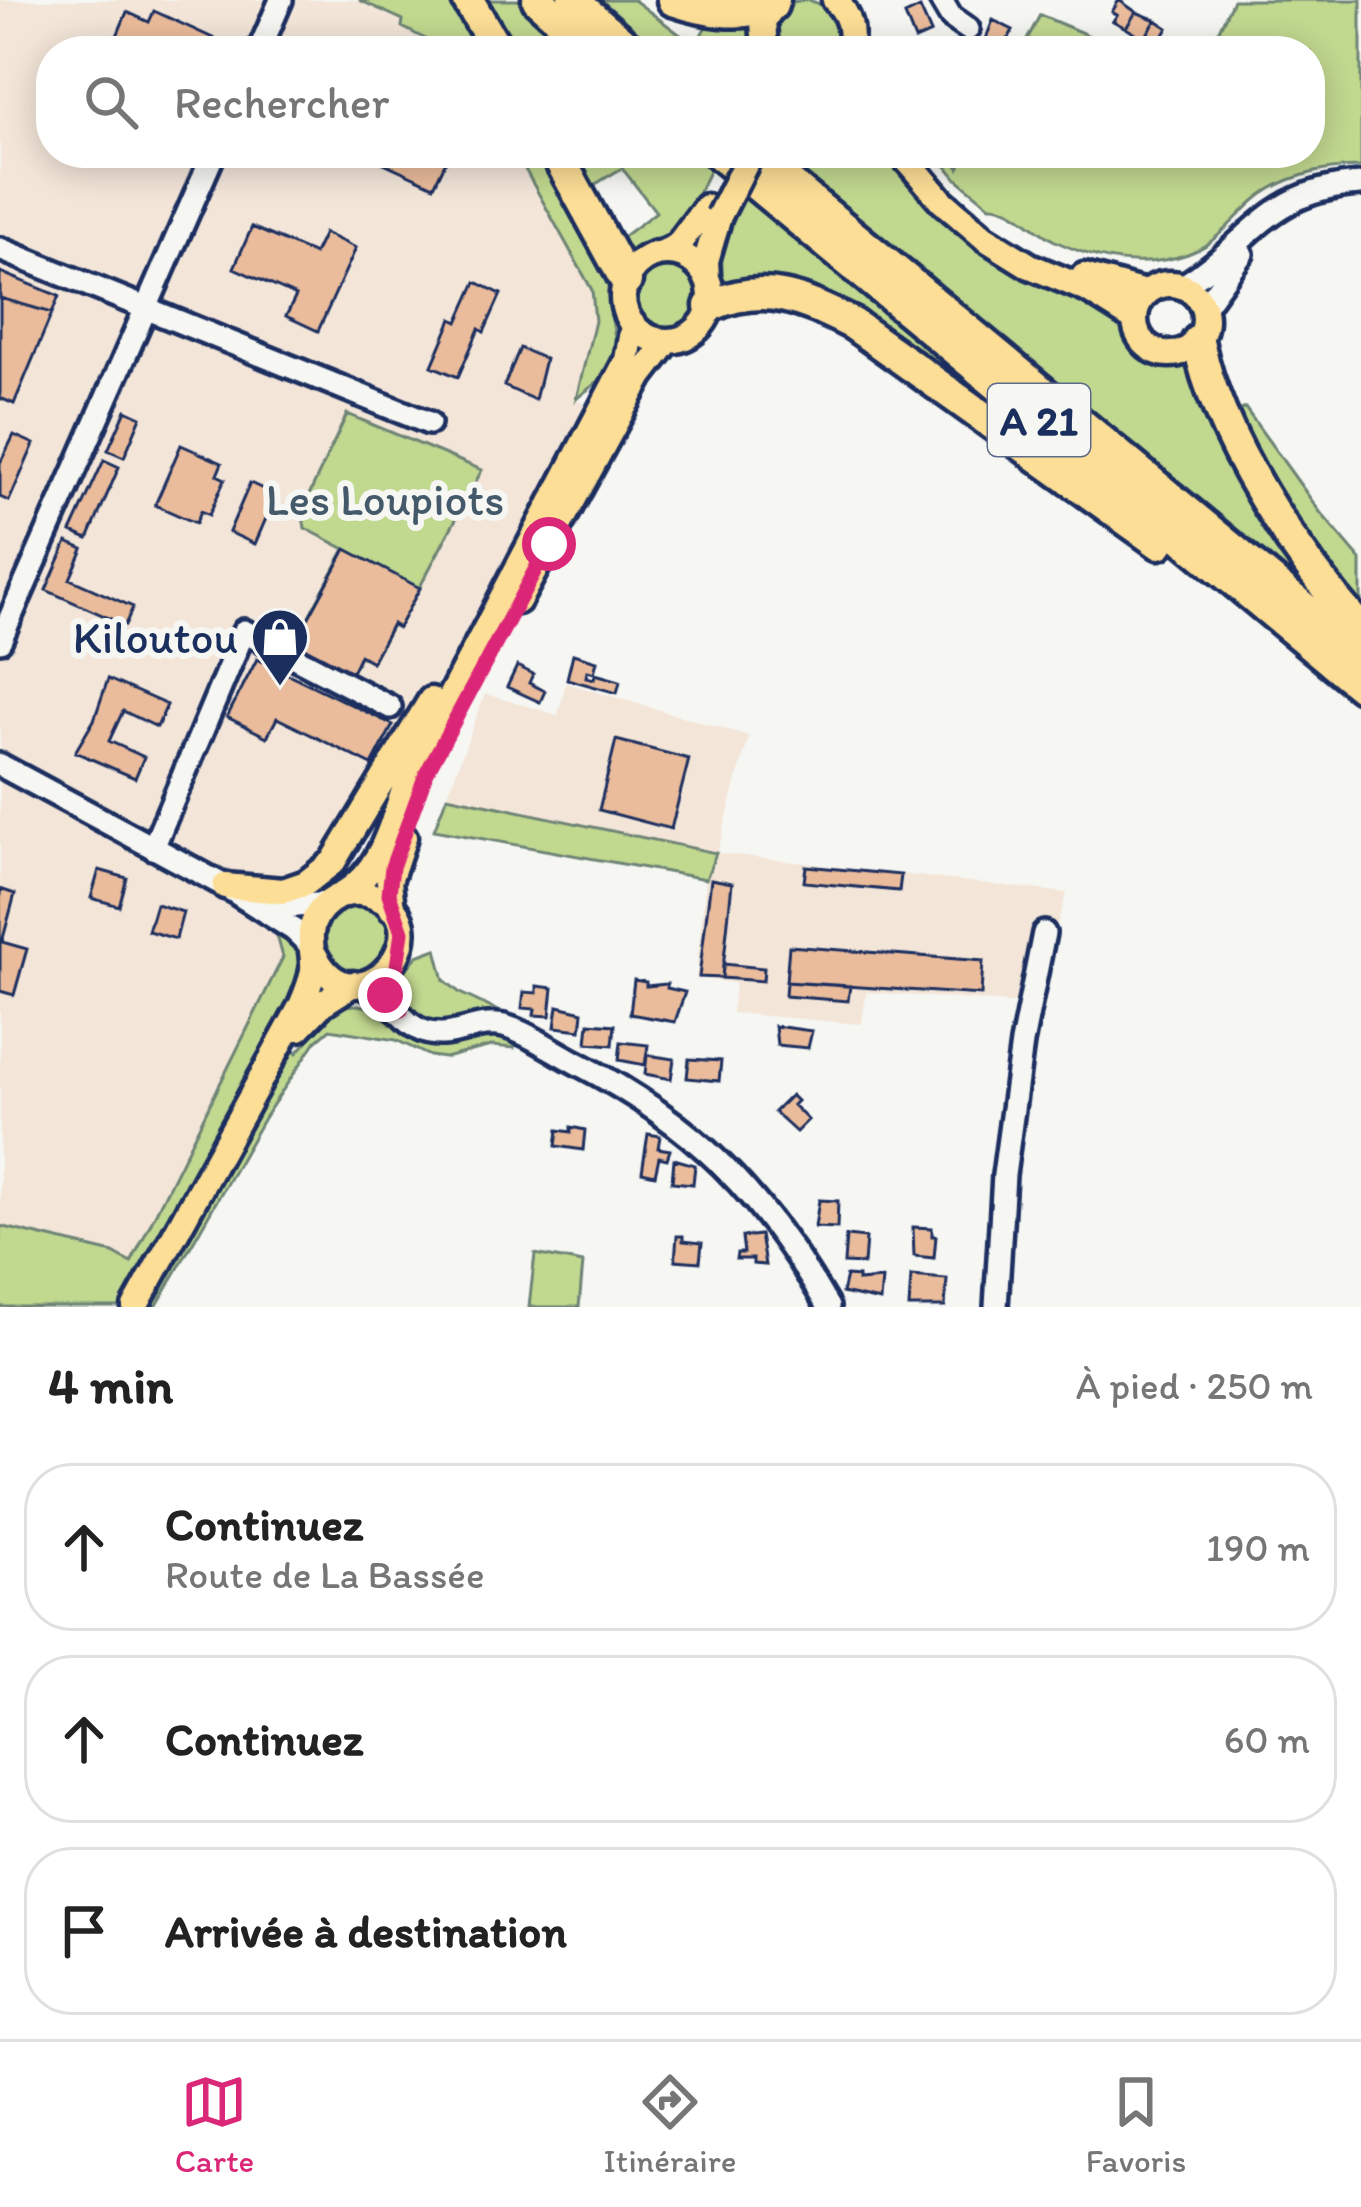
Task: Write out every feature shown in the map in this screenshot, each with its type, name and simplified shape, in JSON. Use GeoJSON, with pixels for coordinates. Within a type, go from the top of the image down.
{"type":"FeatureCollection","features":[{"type":"Feature","properties":{"kind":"highway"},"geometry":{"type":"LineString","coordinates":[[468,0],[489,36]]}},
{"type":"Feature","properties":{"kind":"highway"},"geometry":{"type":"LineString","coordinates":[[538,0],[579,36]]}},
{"type":"Feature","properties":{"kind":"highway"},"geometry":{"type":"LineString","coordinates":[[573,0],[615,36]]}},
{"type":"Feature","properties":{"kind":"highway"},"geometry":{"type":"LineString","coordinates":[[673,0],[716,12],[756,11],[774,2]]}},
{"type":"Feature","properties":{"kind":"highway"},"geometry":{"type":"LineString","coordinates":[[564,168],[626,281]]}},
{"type":"Feature","properties":{"kind":"highway","name":"A 21"},"geometry":{"type":"LineString","coordinates":[[736,168],[1361,688]]}},
{"type":"Feature","properties":{"kind":"highway","name":"A 21"},"geometry":{"type":"LineString","coordinates":[[770,168],[1361,655]]}},
{"type":"Feature","properties":{"kind":"highway"},"geometry":{"type":"LineString","coordinates":[[709,292],[732,296],[777,292],[853,324],[1361,688]]}},
{"type":"Feature","properties":{"kind":"highway"},"geometry":{"type":"LineString","coordinates":[[1198,341],[1214,394],[1275,514],[1302,557],[1361,630]]}},
{"type":"Feature","properties":{"kind":"main road"},"geometry":{"type":"LineString","coordinates":[[838,1],[851,28],[850,36]]}},
{"type":"Feature","properties":{"kind":"main road"},"geometry":{"type":"LineString","coordinates":[[764,36],[763,21],[774,2]]}},
{"type":"Feature","properties":{"kind":"main road"},"geometry":{"type":"LineString","coordinates":[[633,325],[649,337],[668,341],[696,331],[709,292],[706,261],[713,212],[729,168]]}},
{"type":"Feature","properties":{"kind":"main road"},"geometry":{"type":"LineString","coordinates":[[135,1307],[310,984],[314,922],[373,866],[413,767],[627,360],[633,325],[623,299],[626,281],[640,262],[677,246],[713,212],[742,168]]}},
{"type":"Feature","properties":{"kind":"main road"},"geometry":{"type":"LineString","coordinates":[[914,168],[942,201],[985,238],[1135,319]]}},
{"type":"Feature","properties":{"kind":"main road"},"geometry":{"type":"LineString","coordinates":[[928,168],[959,203],[1007,240],[1059,267],[1145,293],[1162,284],[1192,291],[1204,307],[1205,327],[1198,341],[1179,353],[1159,352],[1139,336],[1135,319],[1145,293]]}},
{"type":"Feature","properties":{"kind":"main road"},"geometry":{"type":"LineString","coordinates":[[662,253],[693,261],[709,292]]}},
{"type":"Feature","properties":{"kind":"main road"},"geometry":{"type":"LineString","coordinates":[[276,1052],[323,1003],[356,984],[383,976],[399,956],[402,932],[392,909],[392,867],[426,774],[641,376],[668,341]]}},
{"type":"Feature","properties":{"kind":"main road"},"geometry":{"type":"LineString","coordinates":[[225,886],[283,891],[306,883],[333,862],[435,694],[464,670]]}},
{"type":"Feature","properties":{"kind":"main road"},"geometry":{"type":"LineString","coordinates":[[336,898],[370,895],[392,909]]}},
{"type":"Feature","properties":{"kind":"main road"},"geometry":{"type":"LineString","coordinates":[[313,950],[325,971],[356,984]]}},
{"type":"Feature","properties":{"kind":"street"},"geometry":{"type":"LineString","coordinates":[[265,36],[281,0]]}},
{"type":"Feature","properties":{"kind":"street"},"geometry":{"type":"LineString","coordinates":[[940,0],[951,17],[968,29]]}},
{"type":"Feature","properties":{"kind":"street"},"geometry":{"type":"LineString","coordinates":[[0,641],[207,168]]}},
{"type":"Feature","properties":{"kind":"street"},"geometry":{"type":"LineString","coordinates":[[1183,286],[1274,209],[1326,186],[1361,188]]}},
{"type":"Feature","properties":{"kind":"street"},"geometry":{"type":"LineString","coordinates":[[1204,307],[1226,272],[1282,216],[1327,195],[1361,188]]}},
{"type":"Feature","properties":{"kind":"street"},"geometry":{"type":"LineString","coordinates":[[0,249],[429,423]]}},
{"type":"Feature","properties":{"kind":"street"},"geometry":{"type":"LineString","coordinates":[[153,848],[244,631],[390,707]]}},
{"type":"Feature","properties":{"kind":"street"},"geometry":{"type":"LineString","coordinates":[[0,765],[225,886],[313,950]]}},
{"type":"Feature","properties":{"kind":"street"},"geometry":{"type":"LineString","coordinates":[[264,910],[336,898]]}},
{"type":"Feature","properties":{"kind":"street"},"geometry":{"type":"LineString","coordinates":[[996,1307],[1004,1175],[1022,1042],[1044,933]]}},
{"type":"Feature","properties":{"kind":"street"},"geometry":{"type":"LineString","coordinates":[[399,956],[396,973],[401,1010]]}},
{"type":"Feature","properties":{"kind":"street"},"geometry":{"type":"LineString","coordinates":[[356,984],[385,995],[412,1026],[434,1034],[502,1026],[628,1090],[686,1131],[739,1179],[775,1221],[828,1307]]}},
{"type":"Feature","properties":{"kind":"shaded area"},"geometry":{"type":"Polygon","coordinates":[[[0,0],[359,0],[404,20],[403,28],[419,36],[36,36],[36,168],[524,168],[592,290],[595,321],[576,399],[590,409],[467,634],[338,844],[287,884],[276,932],[283,957],[131,1264],[113,1253],[0,1226],[0,0]]]}},
{"type":"Feature","properties":{"kind":"shaded area"},"geometry":{"type":"Polygon","coordinates":[[[566,683],[749,736],[717,853],[1067,893],[1045,963],[1024,1004],[866,992],[862,1024],[732,1013],[735,983],[696,978],[706,879],[716,853],[447,796],[485,694],[558,715],[566,683]]]}},
{"type":"Feature","properties":{"kind":"green space"},"geometry":{"type":"Polygon","coordinates":[[[359,0],[458,0],[479,36],[420,36],[402,27],[403,20],[359,0]]]}},
{"type":"Feature","properties":{"kind":"green space"},"geometry":{"type":"Polygon","coordinates":[[[482,0],[519,0],[561,36],[502,36],[482,0]]]}},
{"type":"Feature","properties":{"kind":"green space"},"geometry":{"type":"Polygon","coordinates":[[[595,0],[634,0],[682,36],[637,36],[595,0]]]}},
{"type":"Feature","properties":{"kind":"green space"},"geometry":{"type":"Polygon","coordinates":[[[807,0],[823,6],[833,16],[837,36],[773,36],[772,21],[791,2],[807,0]]]}},
{"type":"Feature","properties":{"kind":"green space"},"geometry":{"type":"Polygon","coordinates":[[[1233,0],[1361,0],[1361,167],[1292,179],[1255,200],[1194,251],[1136,262],[1095,256],[1047,237],[1007,210],[990,206],[948,168],[1325,168],[1325,36],[1216,36],[1233,0]]]}},
{"type":"Feature","properties":{"kind":"green space"},"geometry":{"type":"Polygon","coordinates":[[[1040,15],[1090,36],[1029,36],[1040,15]]]}},
{"type":"Feature","properties":{"kind":"green space"},"geometry":{"type":"Polygon","coordinates":[[[710,19],[752,21],[752,36],[701,36],[710,19]]]}},
{"type":"Feature","properties":{"kind":"green space"},"geometry":{"type":"Polygon","coordinates":[[[524,168],[552,168],[611,273],[612,361],[602,377],[576,399],[595,321],[592,290],[524,168]]]}},
{"type":"Feature","properties":{"kind":"green space"},"geometry":{"type":"Polygon","coordinates":[[[572,168],[622,168],[584,191],[572,168]]]}},
{"type":"Feature","properties":{"kind":"green space"},"geometry":{"type":"Polygon","coordinates":[[[622,168],[711,168],[675,228],[624,256],[616,242],[656,212],[622,168]]]}},
{"type":"Feature","properties":{"kind":"green space"},"geometry":{"type":"Polygon","coordinates":[[[791,168],[908,168],[925,188],[1123,321],[1135,342],[1151,356],[1170,362],[1194,356],[1326,610],[791,168]]]}},
{"type":"Feature","properties":{"kind":"green space"},"geometry":{"type":"Polygon","coordinates":[[[745,194],[1084,473],[825,294],[723,287],[721,245],[745,194]]]}},
{"type":"Feature","properties":{"kind":"green space"},"geometry":{"type":"Polygon","coordinates":[[[668,268],[689,277],[698,298],[689,319],[668,328],[647,319],[638,298],[647,277],[668,268]]]}},
{"type":"Feature","properties":{"kind":"green space"},"geometry":{"type":"Polygon","coordinates":[[[1245,408],[1361,560],[1361,613],[1285,507],[1239,418],[1229,416],[1245,408]]]}},
{"type":"Feature","properties":{"kind":"green space","name":"Les Loupiots"},"geometry":{"type":"Polygon","coordinates":[[[347,414],[482,470],[398,628],[392,625],[372,662],[360,656],[349,678],[292,648],[345,549],[305,528],[302,510],[347,414]]]}},
{"type":"Feature","properties":{"kind":"green space"},"geometry":{"type":"Polygon","coordinates":[[[447,796],[716,853],[706,879],[434,830],[447,796]]]}},
{"type":"Feature","properties":{"kind":"green space"},"geometry":{"type":"Polygon","coordinates":[[[357,900],[389,919],[393,949],[359,976],[344,974],[319,947],[324,918],[357,900]]]}},
{"type":"Feature","properties":{"kind":"green space"},"geometry":{"type":"Polygon","coordinates":[[[276,932],[298,952],[302,974],[296,997],[273,1038],[297,1053],[343,1007],[367,1007],[382,1013],[409,997],[405,971],[417,956],[436,949],[444,980],[460,993],[517,1020],[514,1048],[491,1046],[445,1058],[396,1040],[330,1029],[316,1041],[264,1118],[156,1307],[0,1307],[0,1226],[113,1253],[131,1263],[283,957],[276,932]]]}},
{"type":"Feature","properties":{"kind":"green space"},"geometry":{"type":"Polygon","coordinates":[[[535,1254],[583,1263],[579,1307],[529,1307],[535,1254]]]}},
{"type":"Feature","properties":{"kind":"building"},"geometry":{"type":"Polygon","coordinates":[[[1119,0],[1136,12],[1126,28],[1113,21],[1119,0]]]}},
{"type":"Feature","properties":{"kind":"building"},"geometry":{"type":"Polygon","coordinates":[[[920,8],[931,33],[913,36],[905,15],[920,8]]]}},
{"type":"Feature","properties":{"kind":"building"},"geometry":{"type":"Polygon","coordinates":[[[154,11],[208,36],[117,36],[127,12],[149,22],[154,11]]]}},
{"type":"Feature","properties":{"kind":"building"},"geometry":{"type":"Polygon","coordinates":[[[1136,12],[1156,20],[1146,36],[1126,28],[1136,12]]]}},
{"type":"Feature","properties":{"kind":"building"},"geometry":{"type":"Polygon","coordinates":[[[993,20],[1013,30],[1010,36],[987,36],[993,20]]]}},
{"type":"Feature","properties":{"kind":"building"},"geometry":{"type":"Polygon","coordinates":[[[1156,20],[1168,28],[1163,36],[1146,36],[1156,20]]]}},
{"type":"Feature","properties":{"kind":"building"},"geometry":{"type":"Polygon","coordinates":[[[395,168],[443,168],[434,186],[395,168]]]}},
{"type":"Feature","properties":{"kind":"building"},"geometry":{"type":"Polygon","coordinates":[[[252,227],[314,254],[324,233],[356,248],[318,331],[286,316],[296,296],[234,268],[252,227]]]}},
{"type":"Feature","properties":{"kind":"building"},"geometry":{"type":"Polygon","coordinates":[[[0,272],[59,296],[52,313],[0,298],[0,272]]]}},
{"type":"Feature","properties":{"kind":"building"},"geometry":{"type":"Polygon","coordinates":[[[476,282],[501,294],[458,377],[432,366],[452,319],[458,322],[476,282]]]}},
{"type":"Feature","properties":{"kind":"building"},"geometry":{"type":"Polygon","coordinates":[[[0,298],[52,313],[14,404],[0,398],[0,298]]]}},
{"type":"Feature","properties":{"kind":"building"},"geometry":{"type":"Polygon","coordinates":[[[520,348],[545,359],[535,400],[504,386],[520,348]]]}},
{"type":"Feature","properties":{"kind":"building"},"geometry":{"type":"Polygon","coordinates":[[[126,410],[141,417],[124,457],[108,450],[126,410]]]}},
{"type":"Feature","properties":{"kind":"building"},"geometry":{"type":"Polygon","coordinates":[[[14,435],[34,444],[9,501],[0,497],[0,463],[14,435]]]}},
{"type":"Feature","properties":{"kind":"building"},"geometry":{"type":"Polygon","coordinates":[[[181,445],[222,463],[217,475],[225,479],[209,515],[201,511],[196,523],[155,505],[181,445]]]}},
{"type":"Feature","properties":{"kind":"building"},"geometry":{"type":"Polygon","coordinates":[[[104,460],[119,467],[88,539],[71,532],[104,460]]]}},
{"type":"Feature","properties":{"kind":"building"},"geometry":{"type":"Polygon","coordinates":[[[250,483],[276,495],[255,544],[229,532],[250,483]]]}},
{"type":"Feature","properties":{"kind":"building"},"geometry":{"type":"Polygon","coordinates":[[[67,542],[83,549],[70,579],[133,607],[125,625],[46,590],[67,542]]]}},
{"type":"Feature","properties":{"kind":"building"},"geometry":{"type":"Polygon","coordinates":[[[346,549],[420,588],[398,628],[392,624],[372,662],[360,655],[349,678],[292,648],[346,549]]]}},
{"type":"Feature","properties":{"kind":"building"},"geometry":{"type":"Polygon","coordinates":[[[573,654],[597,661],[594,673],[587,671],[586,677],[594,679],[595,674],[620,681],[617,693],[567,679],[573,654]]]}},
{"type":"Feature","properties":{"kind":"building","name":"Kiloutou"},"geometry":{"type":"Polygon","coordinates":[[[257,659],[393,725],[372,765],[277,718],[267,737],[227,717],[257,659]]]}},
{"type":"Feature","properties":{"kind":"building"},"geometry":{"type":"Polygon","coordinates":[[[517,666],[533,674],[529,683],[545,691],[540,702],[507,687],[517,666]]]}},
{"type":"Feature","properties":{"kind":"building"},"geometry":{"type":"Polygon","coordinates":[[[108,679],[167,705],[157,727],[123,711],[109,741],[144,757],[135,778],[75,752],[94,720],[108,679]]]}},
{"type":"Feature","properties":{"kind":"building"},"geometry":{"type":"Polygon","coordinates":[[[616,740],[689,759],[671,829],[599,810],[616,740]]]}},
{"type":"Feature","properties":{"kind":"building"},"geometry":{"type":"Polygon","coordinates":[[[806,866],[901,875],[899,891],[804,882],[806,866]]]}},
{"type":"Feature","properties":{"kind":"building"},"geometry":{"type":"Polygon","coordinates":[[[99,870],[127,878],[119,906],[91,898],[99,870]]]}},
{"type":"Feature","properties":{"kind":"building"},"geometry":{"type":"Polygon","coordinates":[[[711,879],[732,883],[722,978],[699,977],[711,879]]]}},
{"type":"Feature","properties":{"kind":"building"},"geometry":{"type":"Polygon","coordinates":[[[0,889],[15,894],[2,942],[27,949],[14,995],[0,991],[0,889]]]}},
{"type":"Feature","properties":{"kind":"building"},"geometry":{"type":"Polygon","coordinates":[[[156,904],[183,912],[176,939],[148,931],[156,904]]]}},
{"type":"Feature","properties":{"kind":"building"},"geometry":{"type":"Polygon","coordinates":[[[789,946],[983,961],[981,995],[786,982],[789,946]]]}},
{"type":"Feature","properties":{"kind":"building"},"geometry":{"type":"Polygon","coordinates":[[[723,964],[764,968],[763,981],[722,978],[723,964]]]}},
{"type":"Feature","properties":{"kind":"building"},"geometry":{"type":"Polygon","coordinates":[[[634,980],[646,986],[667,984],[667,988],[685,992],[675,1022],[630,1014],[634,980]]]}},
{"type":"Feature","properties":{"kind":"building"},"geometry":{"type":"Polygon","coordinates":[[[786,982],[850,986],[848,1001],[785,996],[786,982]]]}},
{"type":"Feature","properties":{"kind":"building"},"geometry":{"type":"Polygon","coordinates":[[[537,986],[553,988],[550,1016],[522,1008],[524,992],[537,993],[537,986]]]}},
{"type":"Feature","properties":{"kind":"building"},"geometry":{"type":"Polygon","coordinates":[[[558,1006],[583,1012],[581,1030],[555,1027],[558,1006]]]}},
{"type":"Feature","properties":{"kind":"building"},"geometry":{"type":"Polygon","coordinates":[[[589,1023],[615,1025],[613,1045],[587,1043],[589,1023]]]}},
{"type":"Feature","properties":{"kind":"building"},"geometry":{"type":"Polygon","coordinates":[[[775,1026],[812,1031],[808,1048],[777,1045],[775,1026]]]}},
{"type":"Feature","properties":{"kind":"building"},"geometry":{"type":"Polygon","coordinates":[[[621,1042],[648,1045],[645,1065],[619,1060],[621,1042]]]}},
{"type":"Feature","properties":{"kind":"building"},"geometry":{"type":"Polygon","coordinates":[[[647,1055],[674,1059],[671,1079],[645,1074],[647,1055]]]}},
{"type":"Feature","properties":{"kind":"building"},"geometry":{"type":"Polygon","coordinates":[[[689,1059],[721,1061],[719,1081],[687,1078],[689,1059]]]}},
{"type":"Feature","properties":{"kind":"building"},"geometry":{"type":"Polygon","coordinates":[[[791,1095],[797,1101],[793,1105],[808,1120],[796,1132],[774,1112],[791,1095]]]}},
{"type":"Feature","properties":{"kind":"building"},"geometry":{"type":"Polygon","coordinates":[[[571,1127],[585,1130],[583,1150],[556,1146],[558,1130],[571,1132],[571,1127]]]}},
{"type":"Feature","properties":{"kind":"building"},"geometry":{"type":"Polygon","coordinates":[[[648,1134],[660,1136],[658,1148],[670,1150],[667,1159],[659,1157],[655,1175],[642,1172],[648,1134]]]}},
{"type":"Feature","properties":{"kind":"building"},"geometry":{"type":"Polygon","coordinates":[[[674,1159],[695,1165],[693,1184],[672,1182],[674,1159]]]}},
{"type":"Feature","properties":{"kind":"building"},"geometry":{"type":"Polygon","coordinates":[[[819,1200],[838,1201],[837,1228],[815,1227],[819,1200]]]}},
{"type":"Feature","properties":{"kind":"building"},"geometry":{"type":"Polygon","coordinates":[[[913,1227],[932,1228],[934,1258],[914,1256],[913,1227]]]}},
{"type":"Feature","properties":{"kind":"building"},"geometry":{"type":"Polygon","coordinates":[[[760,1235],[765,1265],[736,1259],[737,1253],[744,1253],[742,1237],[760,1235]]]}},
{"type":"Feature","properties":{"kind":"building"},"geometry":{"type":"Polygon","coordinates":[[[677,1236],[702,1243],[700,1262],[675,1260],[677,1236]]]}},
{"type":"Feature","properties":{"kind":"building"},"geometry":{"type":"Polygon","coordinates":[[[846,1236],[866,1238],[864,1264],[844,1263],[846,1236]]]}},
{"type":"Feature","properties":{"kind":"building"},"geometry":{"type":"Polygon","coordinates":[[[846,1276],[858,1277],[858,1281],[882,1279],[880,1301],[842,1293],[846,1276]]]}},
{"type":"Feature","properties":{"kind":"building"},"geometry":{"type":"Polygon","coordinates":[[[911,1276],[947,1279],[945,1307],[909,1307],[911,1276]]]}},
{"type":"Feature","properties":{"kind":"place","name":"Kiloutou"},"geometry":{"type":"Point","coordinates":[280,688]}},
{"type":"Feature","properties":{"kind":"route"},"geometry":{"type":"LineString","coordinates":[[385,995],[401,1010],[396,973],[402,932],[392,909],[389,881],[417,797],[549,544]]}}]}
